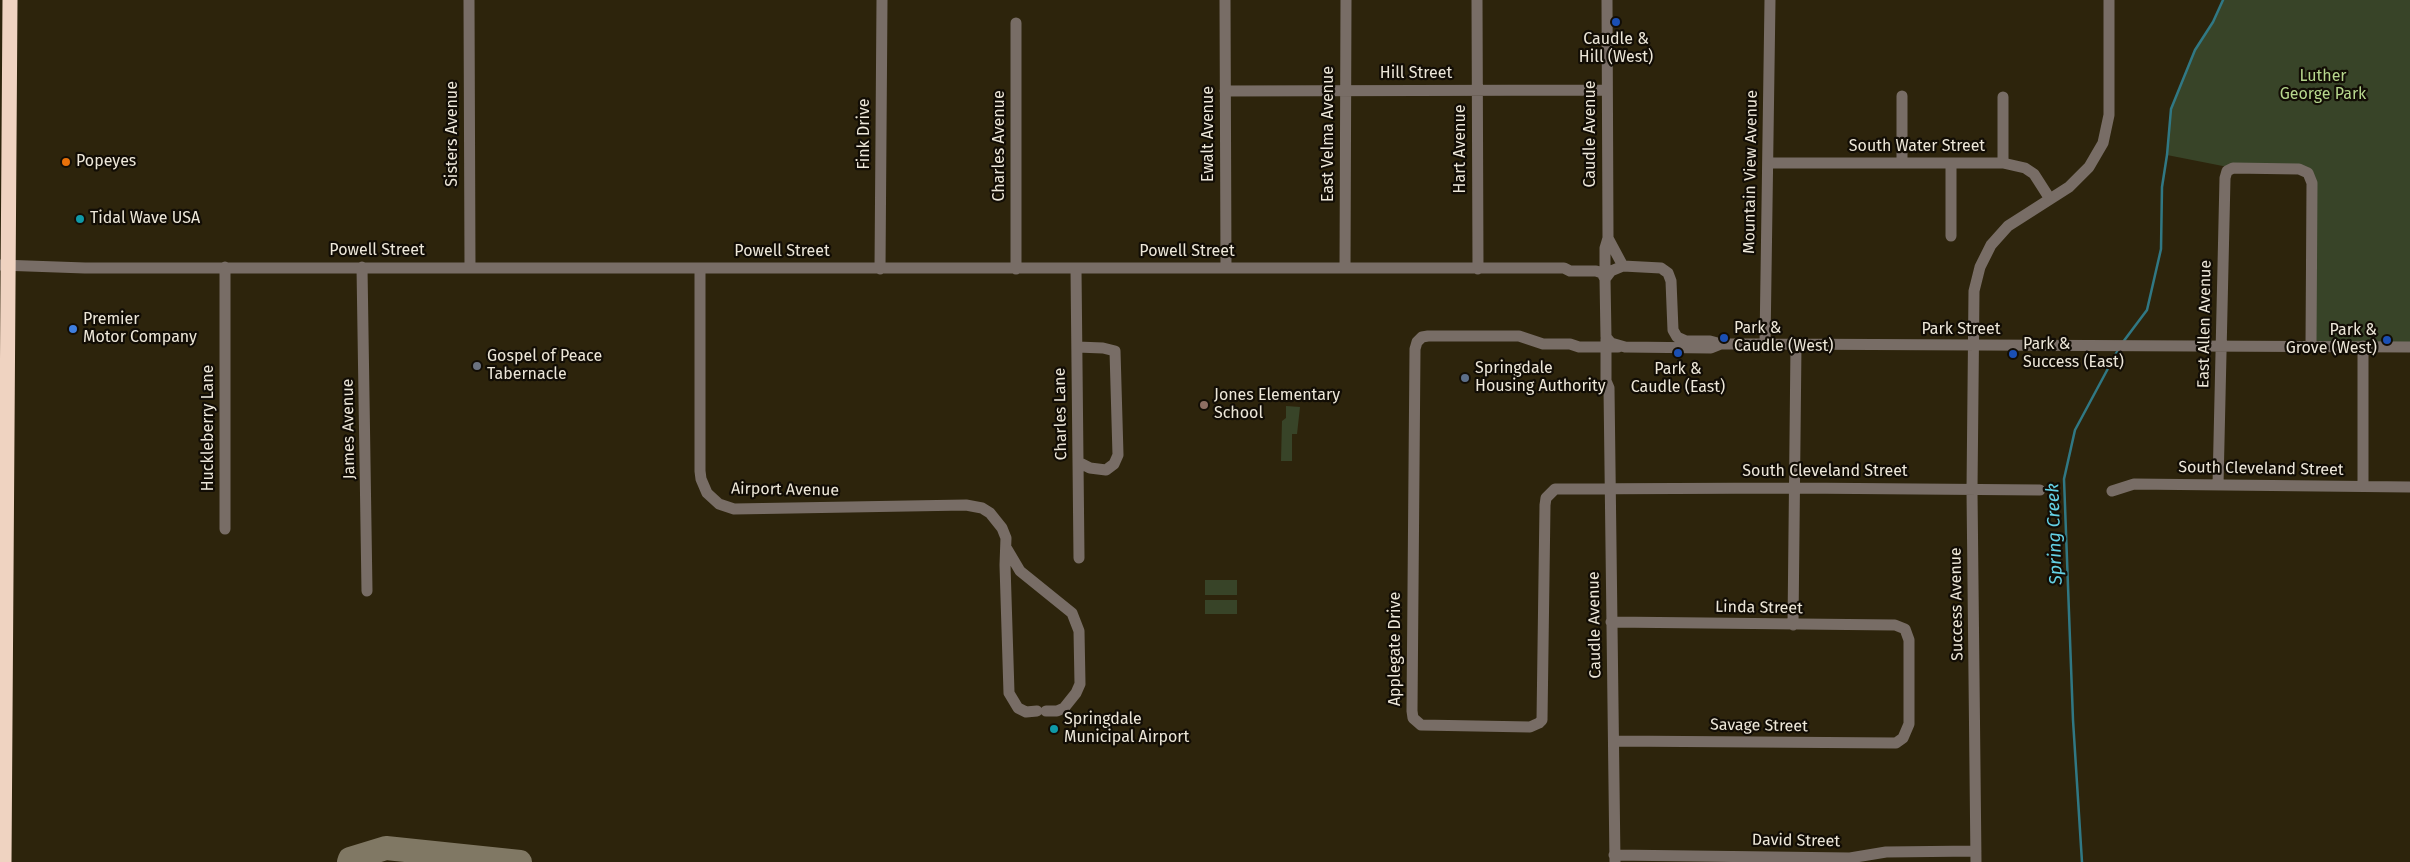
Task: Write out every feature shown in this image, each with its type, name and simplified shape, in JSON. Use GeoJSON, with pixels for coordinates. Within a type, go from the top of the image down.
{"type":"FeatureCollection","features":[{"type":"Feature","properties":{"kind":"highway"},"geometry":{"type":"LineString","coordinates":[[4,862],[4,266],[10,0]]}},
{"type":"Feature","properties":{"kind":"street","name":"Sisters Avenue"},"geometry":{"type":"LineString","coordinates":[[469,0],[470,267]]}},
{"type":"Feature","properties":{"kind":"street","name":"Fink Drive"},"geometry":{"type":"LineString","coordinates":[[880,269],[882,0]]}},
{"type":"Feature","properties":{"kind":"street","name":"Ewalt Avenue"},"geometry":{"type":"LineString","coordinates":[[1225,0],[1226,268]]}},
{"type":"Feature","properties":{"kind":"street","name":"East Velma Avenue"},"geometry":{"type":"LineString","coordinates":[[1345,268],[1346,0]]}},
{"type":"Feature","properties":{"kind":"street","name":"Hart Avenue"},"geometry":{"type":"LineString","coordinates":[[1477,0],[1478,269]]}},
{"type":"Feature","properties":{"kind":"street","name":"Caudle Avenue"},"geometry":{"type":"LineString","coordinates":[[1606,279],[1605,248],[1608,238],[1607,0]]}},
{"type":"Feature","properties":{"kind":"street","name":"Mountain View Avenue"},"geometry":{"type":"LineString","coordinates":[[1765,344],[1770,0]]}},
{"type":"Feature","properties":{"kind":"street","name":"Success Avenue"},"geometry":{"type":"LineString","coordinates":[[1976,856],[1972,490],[1974,291],[1980,267],[1992,245],[2008,226],[2069,187],[2089,167],[2103,143],[2109,115],[2109,0]]}},
{"type":"Feature","properties":{"kind":"street","name":"Charles Avenue"},"geometry":{"type":"LineString","coordinates":[[1016,23],[1016,269]]}},
{"type":"Feature","properties":{"kind":"street","name":"Hill Street"},"geometry":{"type":"LineString","coordinates":[[1225,90],[1607,90]]}},
{"type":"Feature","properties":{"kind":"street"},"geometry":{"type":"LineString","coordinates":[[1902,96],[1902,163]]}},
{"type":"Feature","properties":{"kind":"street"},"geometry":{"type":"LineString","coordinates":[[2003,97],[2003,164]]}},
{"type":"Feature","properties":{"kind":"street","name":"South Water Street"},"geometry":{"type":"LineString","coordinates":[[1768,162],[2003,164],[2025,168],[2034,174],[2050,199]]}},
{"type":"Feature","properties":{"kind":"street"},"geometry":{"type":"LineString","coordinates":[[1951,163],[1951,236]]}},
{"type":"Feature","properties":{"kind":"street","name":"East Allen Avenue"},"geometry":{"type":"LineString","coordinates":[[2218,485],[2225,178],[2227,171],[2233,168],[2299,168],[2308,173],[2312,183],[2311,346]]}},
{"type":"Feature","properties":{"kind":"street","name":"Caudle Avenue"},"geometry":{"type":"LineString","coordinates":[[1608,238],[1623,266]]}},
{"type":"Feature","properties":{"kind":"street","name":"Powell Street"},"geometry":{"type":"LineString","coordinates":[[4,266],[880,269],[1478,269],[1564,268],[1571,265],[1623,266]]}},
{"type":"Feature","properties":{"kind":"street"},"geometry":{"type":"LineString","coordinates":[[1610,343],[1606,279],[1611,271],[1623,266],[1653,266],[1661,268],[1672,281],[1673,330],[1666,343],[1659,347]]}},
{"type":"Feature","properties":{"kind":"street","name":"Huckleberry Lane"},"geometry":{"type":"LineString","coordinates":[[225,267],[225,529]]}},
{"type":"Feature","properties":{"kind":"street","name":"James Avenue"},"geometry":{"type":"LineString","coordinates":[[362,267],[367,591]]}},
{"type":"Feature","properties":{"kind":"street","name":"Airport Avenue"},"geometry":{"type":"LineString","coordinates":[[700,268],[700,471],[703,486],[713,499],[726,507],[742,510],[975,506],[990,513],[998,520],[1006,538],[1005,565],[1009,693],[1018,708],[1026,712],[1057,711],[1064,708],[1076,693],[1080,684],[1079,631],[1072,613],[1020,571],[1007,549]]}},
{"type":"Feature","properties":{"kind":"street","name":"Powell Street"},"geometry":{"type":"LineString","coordinates":[[1564,268],[1570,271],[1596,271],[1606,279]]}},
{"type":"Feature","properties":{"kind":"street","name":"Charles Lane"},"geometry":{"type":"LineString","coordinates":[[1076,269],[1079,558]]}},
{"type":"Feature","properties":{"kind":"street","name":"Park Street"},"geometry":{"type":"LineString","coordinates":[[1673,330],[1677,337],[1686,341],[1710,341],[1721,344],[2410,347]]}},
{"type":"Feature","properties":{"kind":"street","name":"Applegate Drive"},"geometry":{"type":"LineString","coordinates":[[1609,488],[1555,489],[1546,498],[1543,715],[1539,724],[1530,726],[1427,727],[1417,723],[1413,718],[1412,711],[1415,349],[1417,342],[1422,337],[1428,336],[1519,336],[1543,344],[1610,343]]}},
{"type":"Feature","properties":{"kind":"street","name":"Caudle Avenue"},"geometry":{"type":"LineString","coordinates":[[1610,343],[1612,381],[1609,388],[1609,488],[1614,741],[1614,858]]}},
{"type":"Feature","properties":{"kind":"street","name":"Park Street"},"geometry":{"type":"LineString","coordinates":[[1610,343],[1659,347],[1710,348],[1721,344]]}},
{"type":"Feature","properties":{"kind":"street"},"geometry":{"type":"LineString","coordinates":[[1793,625],[1796,345]]}},
{"type":"Feature","properties":{"kind":"street"},"geometry":{"type":"LineString","coordinates":[[2363,346],[2363,486]]}},
{"type":"Feature","properties":{"kind":"street"},"geometry":{"type":"LineString","coordinates":[[1077,347],[1103,348],[1115,351],[1118,455],[1114,464],[1106,470],[1090,468],[1078,462]]}},
{"type":"Feature","properties":{"kind":"street","name":"South Cleveland Street"},"geometry":{"type":"LineString","coordinates":[[2112,491],[2134,484],[2410,487]]}},
{"type":"Feature","properties":{"kind":"street","name":"South Cleveland Street"},"geometry":{"type":"LineString","coordinates":[[1609,488],[2040,490]]}},
{"type":"Feature","properties":{"kind":"street","name":"Linda Street"},"geometry":{"type":"LineString","coordinates":[[1611,622],[1895,625],[1906,629],[1910,640],[1909,724],[1903,738]]}},
{"type":"Feature","properties":{"kind":"street","name":"Savage Street"},"geometry":{"type":"LineString","coordinates":[[1614,741],[1889,744],[1903,738]]}},
{"type":"Feature","properties":{"kind":"street","name":"David Street"},"geometry":{"type":"LineString","coordinates":[[1614,858],[1850,858],[1886,852],[1976,856]]}},
{"type":"Feature","properties":{"kind":"green space","name":"Luther George Park"},"geometry":{"type":"Polygon","coordinates":[[[2223,0],[2410,0],[2410,347],[2311,345],[2308,173],[2233,168],[2167,155],[2171,109],[2195,50],[2213,22],[2223,0]]]}},
{"type":"Feature","properties":{"kind":"green space"},"geometry":{"type":"Polygon","coordinates":[[[1286,406],[1300,407],[1297,434],[1292,434],[1292,461],[1281,461],[1282,421],[1286,418],[1286,406]]]}},
{"type":"Feature","properties":{"kind":"green space"},"geometry":{"type":"Polygon","coordinates":[[[1205,580],[1237,580],[1237,595],[1205,595],[1205,580]]]}},
{"type":"Feature","properties":{"kind":"green space"},"geometry":{"type":"Polygon","coordinates":[[[1205,600],[1237,600],[1237,614],[1205,614],[1205,600]]]}},
{"type":"Feature","properties":{"kind":"waterway","name":"Spring Creek"},"geometry":{"type":"LineString","coordinates":[[2123,342],[2147,310],[2161,249],[2162,187],[2171,109],[2195,50],[2213,22],[2223,0]]}},
{"type":"Feature","properties":{"kind":"waterway","name":"Spring Creek"},"geometry":{"type":"LineString","coordinates":[[2082,862],[2073,720],[2064,479],[2075,430],[2119,348]]}},
{"type":"Feature","properties":{"kind":"taxiway"},"geometry":{"type":"LineString","coordinates":[[349,862],[350,859],[386,848],[520,862]]}},
{"type":"Feature","properties":{"kind":"place","name":"Caudle & Hill (West)"},"geometry":{"type":"Point","coordinates":[1616,22]}},
{"type":"Feature","properties":{"kind":"place","name":"Popeyes"},"geometry":{"type":"Point","coordinates":[66,162]}},
{"type":"Feature","properties":{"kind":"place","name":"Tidal Wave USA"},"geometry":{"type":"Point","coordinates":[80,219]}},
{"type":"Feature","properties":{"kind":"place","name":"Premier Motor Company"},"geometry":{"type":"Point","coordinates":[73,329]}},
{"type":"Feature","properties":{"kind":"place","name":"Park & Caudle (West)"},"geometry":{"type":"Point","coordinates":[1724,338]}},
{"type":"Feature","properties":{"kind":"place","name":"Park & Grove (West)"},"geometry":{"type":"Point","coordinates":[2387,340]}},
{"type":"Feature","properties":{"kind":"place","name":"Park & Caudle (East)"},"geometry":{"type":"Point","coordinates":[1678,353]}},
{"type":"Feature","properties":{"kind":"place","name":"Park & Success (East)"},"geometry":{"type":"Point","coordinates":[2013,354]}},
{"type":"Feature","properties":{"kind":"place","name":"Gospel of Peace Tabernacle"},"geometry":{"type":"Point","coordinates":[477,366]}},
{"type":"Feature","properties":{"kind":"place","name":"Springdale Housing Authority"},"geometry":{"type":"Point","coordinates":[1465,378]}},
{"type":"Feature","properties":{"kind":"place","name":"Jones Elementary School"},"geometry":{"type":"Point","coordinates":[1204,405]}},
{"type":"Feature","properties":{"kind":"place","name":"Springdale Municipal Airport"},"geometry":{"type":"Point","coordinates":[1054,729]}}]}
